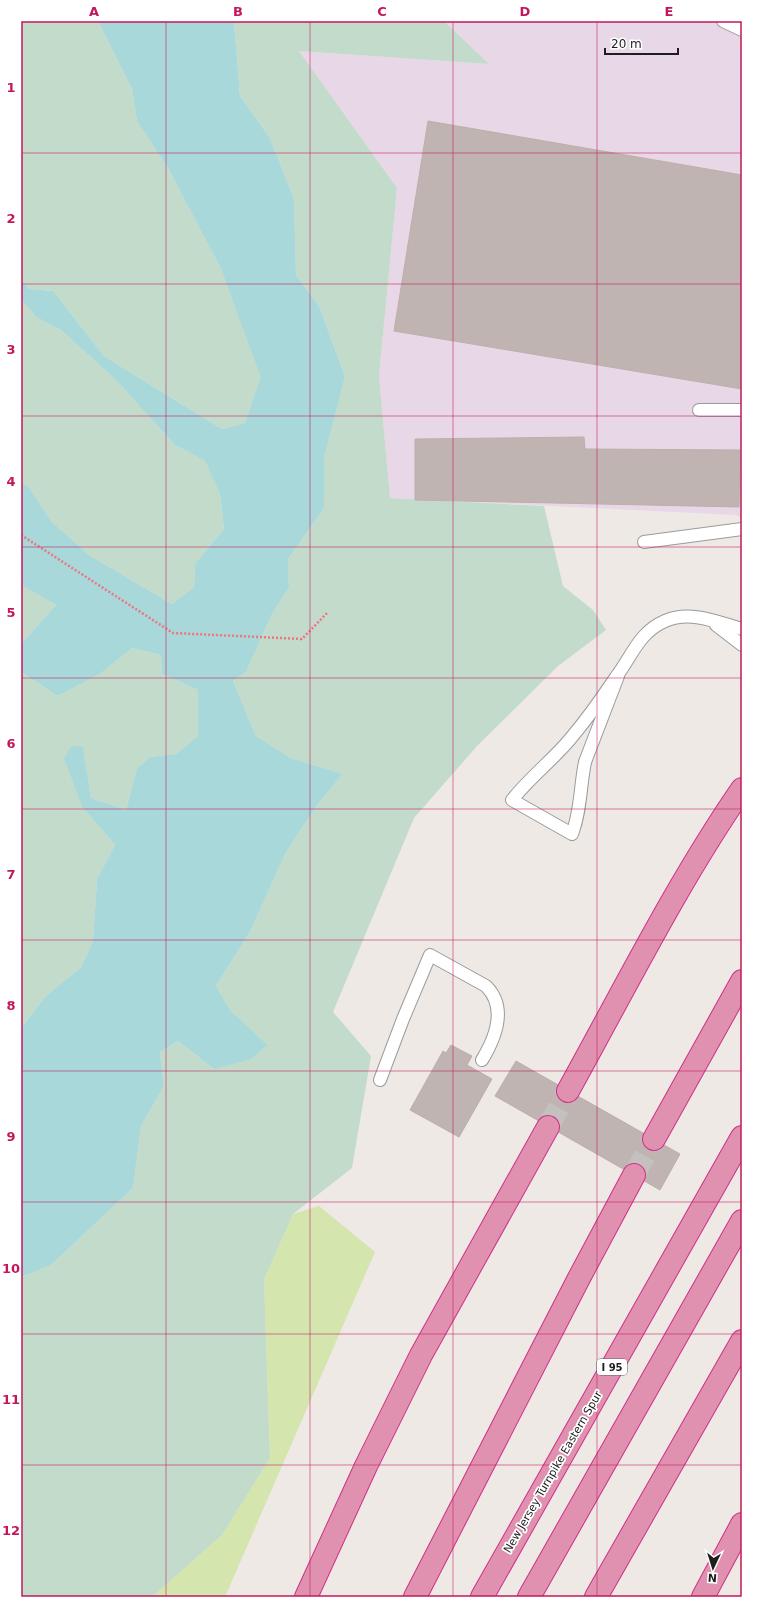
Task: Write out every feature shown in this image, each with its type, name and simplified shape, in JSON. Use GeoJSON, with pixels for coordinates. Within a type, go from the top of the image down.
{"type":"FeatureCollection","features":[{"type":"Feature","properties":{"kind":"highway"},"geometry":{"type":"LineString","coordinates":[[568,1091],[673,900],[727,811],[742,790]]}},
{"type":"Feature","properties":{"kind":"highway"},"geometry":{"type":"LineString","coordinates":[[654,1139],[742,981]]}},
{"type":"Feature","properties":{"kind":"highway"},"geometry":{"type":"LineString","coordinates":[[306,1597],[366,1466],[421,1355],[548,1127]]}},
{"type":"Feature","properties":{"kind":"highway","name":"New Jersey Turnpike Eastern Spur"},"geometry":{"type":"LineString","coordinates":[[482,1597],[742,1138]]}},
{"type":"Feature","properties":{"kind":"highway"},"geometry":{"type":"LineString","coordinates":[[415,1597],[578,1278],[634,1174]]}},
{"type":"Feature","properties":{"kind":"highway"},"geometry":{"type":"LineString","coordinates":[[529,1597],[742,1221]]}},
{"type":"Feature","properties":{"kind":"highway"},"geometry":{"type":"LineString","coordinates":[[596,1597],[742,1341]]}},
{"type":"Feature","properties":{"kind":"highway"},"geometry":{"type":"LineString","coordinates":[[702,1597],[742,1524]]}},
{"type":"Feature","properties":{"kind":"highway"},"geometry":{"type":"LineString","coordinates":[[709,1597],[724,1557]]}},
{"type":"Feature","properties":{"kind":"highway"},"geometry":{"type":"LineString","coordinates":[[716,1597],[724,1557]]}},
{"type":"Feature","properties":{"kind":"lane"},"geometry":{"type":"LineString","coordinates":[[723,21],[742,30]]}},
{"type":"Feature","properties":{"kind":"lane"},"geometry":{"type":"LineString","coordinates":[[699,410],[742,410]]}},
{"type":"Feature","properties":{"kind":"lane"},"geometry":{"type":"LineString","coordinates":[[644,542],[742,529]]}},
{"type":"Feature","properties":{"kind":"lane"},"geometry":{"type":"LineString","coordinates":[[618,676],[585,762],[582,776],[579,811],[572,834],[512,800],[533,776],[572,738],[618,676],[634,647],[642,637],[654,627],[665,621],[688,617],[708,619],[742,629]]}},
{"type":"Feature","properties":{"kind":"lane"},"geometry":{"type":"LineString","coordinates":[[708,619],[742,645]]}},
{"type":"Feature","properties":{"kind":"lane"},"geometry":{"type":"LineString","coordinates":[[380,1080],[403,1019],[430,955],[486,986],[492,992],[496,1000],[498,1018],[493,1039],[482,1060]]}},
{"type":"Feature","properties":{"kind":"path"},"geometry":{"type":"LineString","coordinates":[[21,536],[173,633],[302,639],[328,612]]}},
{"type":"Feature","properties":{"kind":"shaded area"},"geometry":{"type":"Polygon","coordinates":[[[444,21],[742,21],[742,518],[736,515],[390,498],[379,376],[397,188],[299,51],[489,64],[444,21]]]}},
{"type":"Feature","properties":{"kind":"green space"},"geometry":{"type":"Polygon","coordinates":[[[21,21],[98,21],[132,89],[137,121],[168,168],[221,269],[262,377],[245,423],[222,429],[104,356],[53,291],[30,289],[21,280],[21,21]]]}},
{"type":"Feature","properties":{"kind":"green space"},"geometry":{"type":"Polygon","coordinates":[[[234,21],[444,21],[489,64],[299,51],[397,188],[379,376],[390,498],[544,506],[563,586],[593,610],[606,630],[558,666],[477,746],[414,818],[333,1012],[371,1056],[352,1168],[293,1214],[264,1280],[270,1458],[222,1535],[152,1597],[21,1597],[21,1277],[51,1265],[133,1188],[141,1126],[164,1086],[160,1052],[178,1041],[214,1069],[266,1045],[231,1011],[216,986],[250,932],[286,852],[320,801],[341,774],[291,758],[256,736],[233,681],[246,672],[273,612],[289,588],[288,559],[324,508],[324,458],[345,377],[320,308],[296,275],[294,199],[270,138],[240,96],[234,21]]]}},
{"type":"Feature","properties":{"kind":"green space"},"geometry":{"type":"Polygon","coordinates":[[[21,299],[36,317],[61,330],[115,379],[175,445],[205,461],[220,494],[224,529],[195,564],[194,587],[172,604],[89,555],[51,521],[27,486],[21,485],[21,299]]]}},
{"type":"Feature","properties":{"kind":"green space"},"geometry":{"type":"Polygon","coordinates":[[[21,585],[56,605],[21,644],[21,585]]]}},
{"type":"Feature","properties":{"kind":"green space"},"geometry":{"type":"Polygon","coordinates":[[[132,648],[161,655],[162,674],[198,690],[198,736],[176,754],[150,757],[137,768],[126,810],[91,798],[83,748],[83,808],[115,845],[97,879],[93,941],[81,967],[45,997],[21,1028],[21,672],[58,696],[100,674],[132,648]]]}},
{"type":"Feature","properties":{"kind":"green space"},"geometry":{"type":"Polygon","coordinates":[[[319,1206],[375,1252],[225,1597],[152,1597],[222,1535],[270,1458],[264,1280],[293,1214],[319,1206]]]}},
{"type":"Feature","properties":{"kind":"water"},"geometry":{"type":"Polygon","coordinates":[[[98,21],[234,21],[240,96],[270,138],[294,199],[296,275],[320,308],[345,377],[324,458],[324,508],[288,559],[289,588],[273,612],[246,672],[233,681],[256,736],[291,758],[342,774],[320,801],[286,852],[250,932],[216,986],[231,1011],[267,1045],[251,1059],[214,1069],[178,1041],[160,1052],[164,1086],[141,1126],[133,1188],[51,1265],[21,1277],[21,1028],[45,997],[81,967],[93,941],[97,879],[115,845],[83,808],[64,758],[72,746],[83,747],[91,798],[126,810],[137,768],[150,757],[176,754],[198,736],[198,690],[162,674],[161,655],[132,648],[100,674],[58,696],[21,672],[21,644],[56,605],[21,585],[21,485],[27,485],[51,521],[89,555],[172,604],[194,587],[195,564],[224,529],[220,494],[205,461],[175,445],[115,379],[61,330],[36,317],[21,299],[21,280],[30,289],[53,291],[104,356],[222,429],[245,423],[261,377],[221,269],[168,168],[137,121],[132,89],[98,21]]]}},
{"type":"Feature","properties":{"kind":"building"},"geometry":{"type":"Polygon","coordinates":[[[428,121],[742,175],[742,389],[394,331],[428,121]]]}},
{"type":"Feature","properties":{"kind":"building"},"geometry":{"type":"Polygon","coordinates":[[[584,437],[585,449],[740,450],[739,507],[415,500],[415,439],[584,437]]]}},
{"type":"Feature","properties":{"kind":"building"},"geometry":{"type":"Polygon","coordinates":[[[451,1045],[472,1056],[467,1065],[492,1079],[459,1137],[410,1110],[443,1051],[446,1053],[451,1045]]]}},
{"type":"Feature","properties":{"kind":"building"},"geometry":{"type":"Polygon","coordinates":[[[516,1061],[680,1154],[660,1190],[495,1096],[516,1061]]]}},
{"type":"Feature","properties":{"kind":"tunnel"},"geometry":{"type":"LineString","coordinates":[[548,1127],[568,1091]]}},
{"type":"Feature","properties":{"kind":"tunnel"},"geometry":{"type":"LineString","coordinates":[[634,1175],[654,1139]]}}]}
